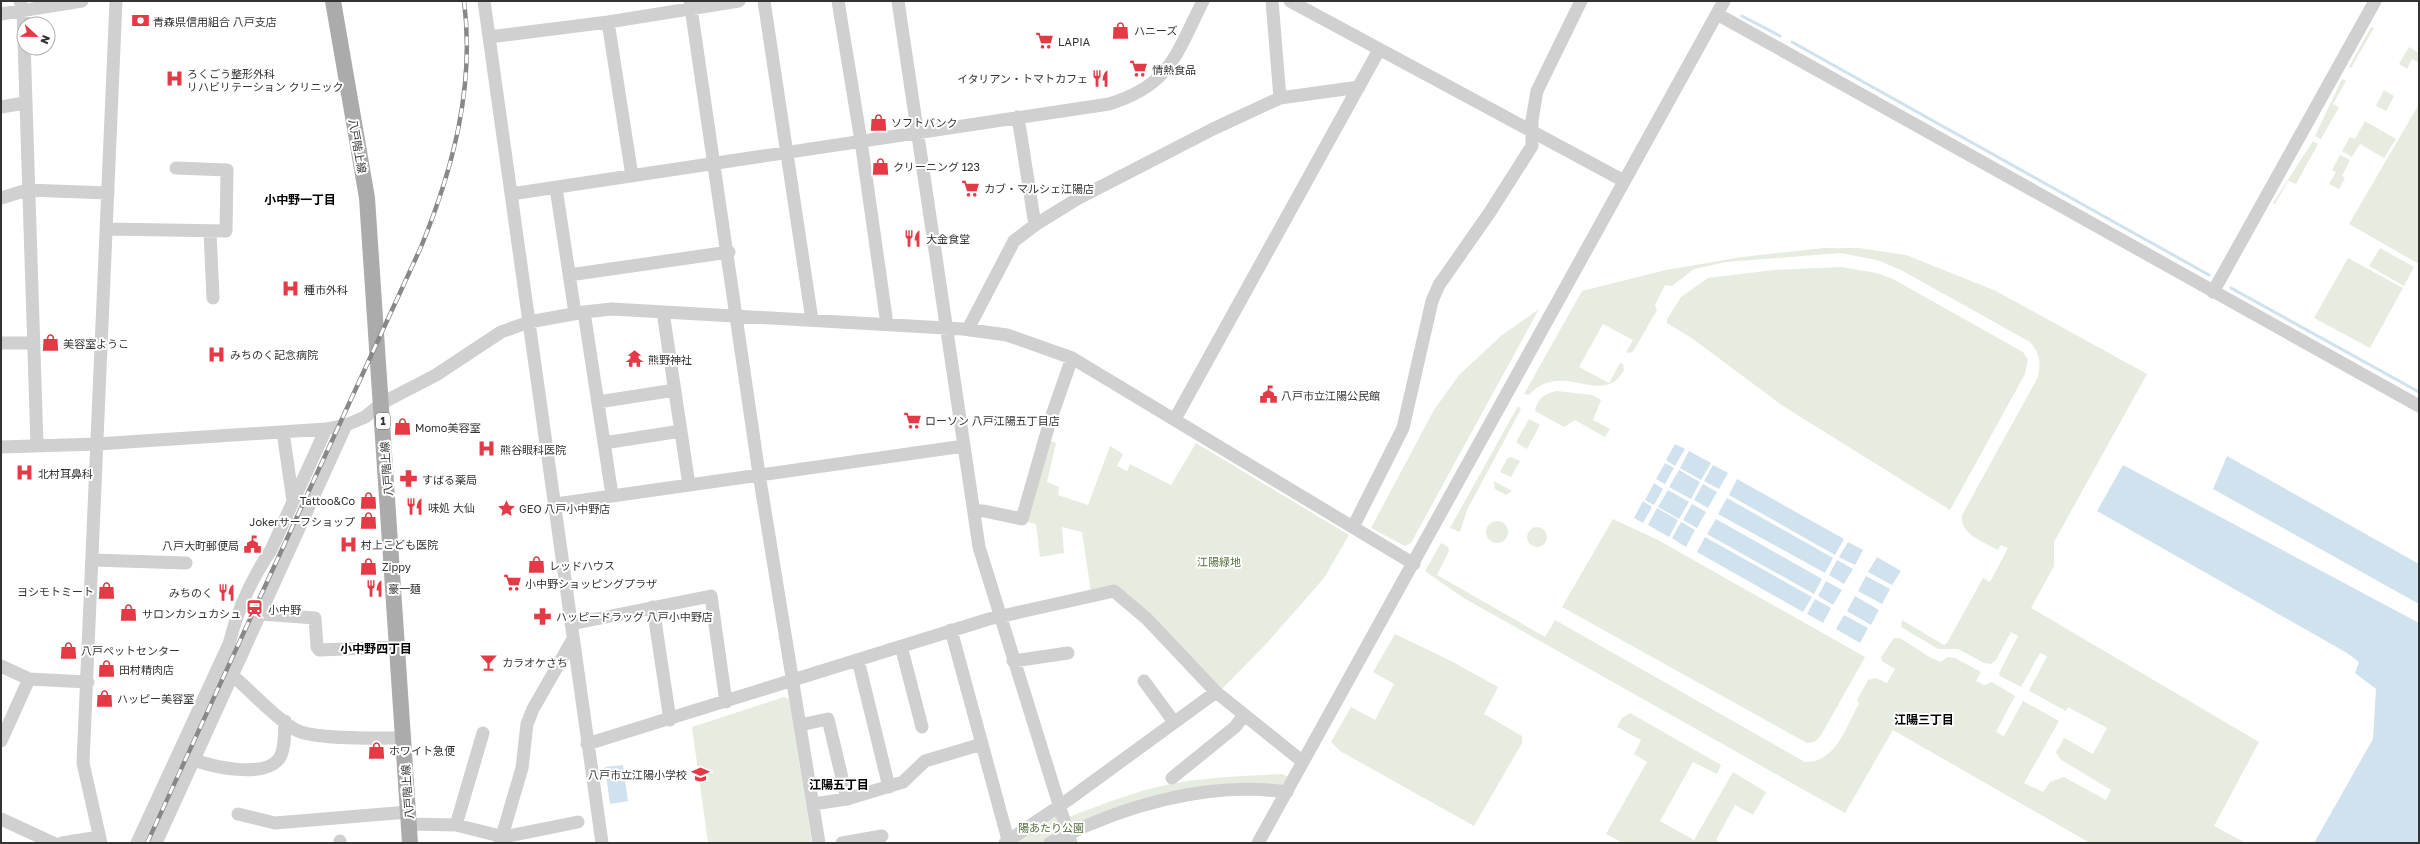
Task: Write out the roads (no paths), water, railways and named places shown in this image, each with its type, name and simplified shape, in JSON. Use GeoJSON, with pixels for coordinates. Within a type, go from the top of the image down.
{"type":"FeatureCollection","features":[{"type":"Feature","properties":{"kind":"main road","name":"八戸階上線"},"geometry":{"type":"LineString","coordinates":[[333,1],[367,198],[382,403],[410,843]]}},
{"type":"Feature","properties":{"kind":"street"},"geometry":{"type":"LineString","coordinates":[[1,14],[21,6],[82,1]]}},
{"type":"Feature","properties":{"kind":"street"},"geometry":{"type":"LineString","coordinates":[[62,843],[100,840],[83,763],[88,682],[116,1]]}},
{"type":"Feature","properties":{"kind":"street"},"geometry":{"type":"LineString","coordinates":[[484,1],[556,504],[587,744],[602,843]]}},
{"type":"Feature","properties":{"kind":"street"},"geometry":{"type":"LineString","coordinates":[[489,37],[608,22],[692,5],[739,1]]}},
{"type":"Feature","properties":{"kind":"street"},"geometry":{"type":"LineString","coordinates":[[764,1],[812,320]]}},
{"type":"Feature","properties":{"kind":"street"},"geometry":{"type":"LineString","coordinates":[[838,1],[861,141],[887,324]]}},
{"type":"Feature","properties":{"kind":"street"},"geometry":{"type":"LineString","coordinates":[[898,1],[979,547],[1013,661],[1070,839]]}},
{"type":"Feature","properties":{"kind":"street"},"geometry":{"type":"LineString","coordinates":[[511,194],[1109,104],[1140,93],[1159,79],[1168,68],[1203,1]]}},
{"type":"Feature","properties":{"kind":"street"},"geometry":{"type":"LineString","coordinates":[[1272,1],[1280,98]]}},
{"type":"Feature","properties":{"kind":"street"},"geometry":{"type":"LineString","coordinates":[[1290,1],[1624,181]]}},
{"type":"Feature","properties":{"kind":"street"},"geometry":{"type":"LineString","coordinates":[[1353,527],[1403,428],[1432,301],[1439,285],[1490,212],[1532,146],[1532,132],[1537,91],[1581,1]]}},
{"type":"Feature","properties":{"kind":"street"},"geometry":{"type":"LineString","coordinates":[[1258,843],[1414,564],[1724,1]]}},
{"type":"Feature","properties":{"kind":"street"},"geometry":{"type":"LineString","coordinates":[[2213,292],[2375,1]]}},
{"type":"Feature","properties":{"kind":"street"},"geometry":{"type":"LineString","coordinates":[[692,5],[738,316],[759,474],[794,681],[819,843]]}},
{"type":"Feature","properties":{"kind":"street"},"geometry":{"type":"LineString","coordinates":[[21,6],[37,445]]}},
{"type":"Feature","properties":{"kind":"street"},"geometry":{"type":"LineString","coordinates":[[1717,14],[2419,406]]}},
{"type":"Feature","properties":{"kind":"street"},"geometry":{"type":"LineString","coordinates":[[608,22],[632,176]]}},
{"type":"Feature","properties":{"kind":"street"},"geometry":{"type":"LineString","coordinates":[[1175,419],[1379,50]]}},
{"type":"Feature","properties":{"kind":"street"},"geometry":{"type":"LineString","coordinates":[[968,329],[1014,241],[1035,224],[1077,199],[1213,128],[1280,98],[1359,87]]}},
{"type":"Feature","properties":{"kind":"street"},"geometry":{"type":"LineString","coordinates":[[1,106],[24,103]]}},
{"type":"Feature","properties":{"kind":"street"},"geometry":{"type":"LineString","coordinates":[[1018,117],[1035,224]]}},
{"type":"Feature","properties":{"kind":"street"},"geometry":{"type":"LineString","coordinates":[[106,229],[226,231],[227,170],[176,168]]}},
{"type":"Feature","properties":{"kind":"street"},"geometry":{"type":"LineString","coordinates":[[556,188],[569,275],[579,312],[598,402],[612,495]]}},
{"type":"Feature","properties":{"kind":"street"},"geometry":{"type":"LineString","coordinates":[[1,198],[27,190],[108,193]]}},
{"type":"Feature","properties":{"kind":"street"},"geometry":{"type":"LineString","coordinates":[[210,231],[213,298]]}},
{"type":"Feature","properties":{"kind":"street"},"geometry":{"type":"LineString","coordinates":[[569,275],[728,252]]}},
{"type":"Feature","properties":{"kind":"street"},"geometry":{"type":"LineString","coordinates":[[1,447],[97,444],[326,429],[346,425],[365,417],[382,403],[436,375],[501,332],[529,322],[579,312],[612,309],[968,329],[1006,335],[1072,358],[1414,564]]}},
{"type":"Feature","properties":{"kind":"street"},"geometry":{"type":"LineString","coordinates":[[664,312],[689,486]]}},
{"type":"Feature","properties":{"kind":"street"},"geometry":{"type":"LineString","coordinates":[[1,343],[33,342]]}},
{"type":"Feature","properties":{"kind":"street"},"geometry":{"type":"LineString","coordinates":[[974,511],[984,511],[1022,518],[1050,421],[1072,358]]}},
{"type":"Feature","properties":{"kind":"street"},"geometry":{"type":"LineString","coordinates":[[598,402],[675,390]]}},
{"type":"Feature","properties":{"kind":"street"},"geometry":{"type":"LineString","coordinates":[[156,843],[346,425]]}},
{"type":"Feature","properties":{"kind":"street"},"geometry":{"type":"LineString","coordinates":[[137,843],[229,644],[234,622],[260,567],[272,550],[326,429]]}},
{"type":"Feature","properties":{"kind":"street"},"geometry":{"type":"LineString","coordinates":[[283,432],[294,501]]}},
{"type":"Feature","properties":{"kind":"street"},"geometry":{"type":"LineString","coordinates":[[604,443],[681,432]]}},
{"type":"Feature","properties":{"kind":"street"},"geometry":{"type":"LineString","coordinates":[[556,504],[964,446]]}},
{"type":"Feature","properties":{"kind":"street"},"geometry":{"type":"LineString","coordinates":[[92,560],[186,563]]}},
{"type":"Feature","properties":{"kind":"street"},"geometry":{"type":"LineString","coordinates":[[587,744],[670,720],[999,616],[1114,591],[1147,619],[1216,692],[1303,762]]}},
{"type":"Feature","properties":{"kind":"street"},"geometry":{"type":"LineString","coordinates":[[571,624],[711,596],[726,702]]}},
{"type":"Feature","properties":{"kind":"street"},"geometry":{"type":"LineString","coordinates":[[652,607],[670,720]]}},
{"type":"Feature","properties":{"kind":"street"},"geometry":{"type":"LineString","coordinates":[[261,614],[314,618],[317,647],[319,650],[397,647]]}},
{"type":"Feature","properties":{"kind":"street"},"geometry":{"type":"LineString","coordinates":[[951,630],[982,744],[1006,842],[1059,806],[1216,692]]}},
{"type":"Feature","properties":{"kind":"street"},"geometry":{"type":"LineString","coordinates":[[500,840],[522,768],[527,724],[533,709],[573,639]]}},
{"type":"Feature","properties":{"kind":"street"},"geometry":{"type":"LineString","coordinates":[[901,646],[922,727]]}},
{"type":"Feature","properties":{"kind":"street"},"geometry":{"type":"LineString","coordinates":[[1013,661],[1068,653]]}},
{"type":"Feature","properties":{"kind":"street"},"geometry":{"type":"LineString","coordinates":[[858,660],[889,787]]}},
{"type":"Feature","properties":{"kind":"street"},"geometry":{"type":"LineString","coordinates":[[1,666],[29,679],[88,682]]}},
{"type":"Feature","properties":{"kind":"street"},"geometry":{"type":"LineString","coordinates":[[233,676],[296,730],[310,734],[403,738]]}},
{"type":"Feature","properties":{"kind":"street"},"geometry":{"type":"LineString","coordinates":[[1,741],[29,679]]}},
{"type":"Feature","properties":{"kind":"street"},"geometry":{"type":"LineString","coordinates":[[1144,681],[1174,722]]}},
{"type":"Feature","properties":{"kind":"street"},"geometry":{"type":"LineString","coordinates":[[1172,778],[1235,727],[1244,715]]}},
{"type":"Feature","properties":{"kind":"street"},"geometry":{"type":"LineString","coordinates":[[800,725],[828,719],[847,799]]}},
{"type":"Feature","properties":{"kind":"street"},"geometry":{"type":"LineString","coordinates":[[194,760],[231,770],[272,764],[278,760],[283,748],[285,721]]}},
{"type":"Feature","properties":{"kind":"street"},"geometry":{"type":"LineString","coordinates":[[456,825],[483,733]]}},
{"type":"Feature","properties":{"kind":"street"},"geometry":{"type":"LineString","coordinates":[[813,804],[847,799],[889,787],[903,782],[925,761],[982,744]]}},
{"type":"Feature","properties":{"kind":"street"},"geometry":{"type":"LineString","coordinates":[[1050,843],[1070,839],[1136,808],[1190,795],[1248,788],[1287,792]]}},
{"type":"Feature","properties":{"kind":"street"},"geometry":{"type":"LineString","coordinates":[[238,814],[275,822],[408,818],[456,825],[500,840],[578,822]]}},
{"type":"Feature","properties":{"kind":"street"},"geometry":{"type":"LineString","coordinates":[[1,819],[53,843]]}},
{"type":"Feature","properties":{"kind":"street"},"geometry":{"type":"LineString","coordinates":[[842,843],[882,836]]}},
{"type":"Feature","properties":{"kind":"water"},"geometry":{"type":"Polygon","coordinates":[[[1675,444],[1685,449],[1675,466],[1666,460],[1675,444]]]}},
{"type":"Feature","properties":{"kind":"water"},"geometry":{"type":"Polygon","coordinates":[[[1689,451],[1711,463],[1701,480],[1680,468],[1689,451]]]}},
{"type":"Feature","properties":{"kind":"water"},"geometry":{"type":"Polygon","coordinates":[[[2227,456],[2419,564],[2419,604],[2213,489],[2227,456]]]}},
{"type":"Feature","properties":{"kind":"water"},"geometry":{"type":"Polygon","coordinates":[[[1665,463],[1674,468],[1665,484],[1656,479],[1665,463]]]}},
{"type":"Feature","properties":{"kind":"water"},"geometry":{"type":"Polygon","coordinates":[[[1713,465],[1728,473],[1719,489],[1704,481],[1713,465]]]}},
{"type":"Feature","properties":{"kind":"water"},"geometry":{"type":"Polygon","coordinates":[[[2123,465],[2419,623],[2419,843],[2314,843],[2373,739],[2376,689],[2355,673],[2359,662],[2347,653],[2097,511],[2123,465]]]}},
{"type":"Feature","properties":{"kind":"water"},"geometry":{"type":"Polygon","coordinates":[[[1679,470],[1700,482],[1691,499],[1669,487],[1679,470]]]}},
{"type":"Feature","properties":{"kind":"water"},"geometry":{"type":"Polygon","coordinates":[[[1737,479],[1844,539],[1835,555],[1729,495],[1737,479]]]}},
{"type":"Feature","properties":{"kind":"water"},"geometry":{"type":"Polygon","coordinates":[[[1654,483],[1663,489],[1654,505],[1645,500],[1654,483]]]}},
{"type":"Feature","properties":{"kind":"water"},"geometry":{"type":"Polygon","coordinates":[[[1703,484],[1717,492],[1708,508],[1694,500],[1703,484]]]}},
{"type":"Feature","properties":{"kind":"water"},"geometry":{"type":"Polygon","coordinates":[[[1668,490],[1689,502],[1679,519],[1658,507],[1668,490]]]}},
{"type":"Feature","properties":{"kind":"water"},"geometry":{"type":"Polygon","coordinates":[[[1727,498],[1833,558],[1825,573],[1718,514],[1727,498]]]}},
{"type":"Feature","properties":{"kind":"water"},"geometry":{"type":"Polygon","coordinates":[[[1643,501],[1652,507],[1643,523],[1634,518],[1643,501]]]}},
{"type":"Feature","properties":{"kind":"water"},"geometry":{"type":"Polygon","coordinates":[[[1692,504],[1706,512],[1697,528],[1683,520],[1692,504]]]}},
{"type":"Feature","properties":{"kind":"water"},"geometry":{"type":"Polygon","coordinates":[[[1657,508],[1678,520],[1669,537],[1648,525],[1657,508]]]}},
{"type":"Feature","properties":{"kind":"water"},"geometry":{"type":"Polygon","coordinates":[[[1716,519],[1822,579],[1814,594],[1707,534],[1716,519]]]}},
{"type":"Feature","properties":{"kind":"water"},"geometry":{"type":"Polygon","coordinates":[[[1681,522],[1695,530],[1686,547],[1672,538],[1681,522]]]}},
{"type":"Feature","properties":{"kind":"water"},"geometry":{"type":"Polygon","coordinates":[[[1705,537],[1812,597],[1803,612],[1697,552],[1705,537]]]}},
{"type":"Feature","properties":{"kind":"water"},"geometry":{"type":"Polygon","coordinates":[[[1848,542],[1863,550],[1855,565],[1839,557],[1848,542]]]}},
{"type":"Feature","properties":{"kind":"water"},"geometry":{"type":"Polygon","coordinates":[[[1877,557],[1901,571],[1892,585],[1868,572],[1877,557]]]}},
{"type":"Feature","properties":{"kind":"water"},"geometry":{"type":"Polygon","coordinates":[[[1837,560],[1853,569],[1844,584],[1829,575],[1837,560]]]}},
{"type":"Feature","properties":{"kind":"water"},"geometry":{"type":"Polygon","coordinates":[[[1866,576],[1890,589],[1882,604],[1858,591],[1866,576]]]}},
{"type":"Feature","properties":{"kind":"water"},"geometry":{"type":"Polygon","coordinates":[[[1826,581],[1842,590],[1833,605],[1818,596],[1826,581]]]}},
{"type":"Feature","properties":{"kind":"water"},"geometry":{"type":"Polygon","coordinates":[[[1855,596],[1879,610],[1871,625],[1847,611],[1855,596]]]}},
{"type":"Feature","properties":{"kind":"water"},"geometry":{"type":"Polygon","coordinates":[[[1815,599],[1831,608],[1823,623],[1807,614],[1815,599]]]}},
{"type":"Feature","properties":{"kind":"water"},"geometry":{"type":"Polygon","coordinates":[[[1844,615],[1868,628],[1860,643],[1836,629],[1844,615]]]}},
{"type":"Feature","properties":{"kind":"water"},"geometry":{"type":"Polygon","coordinates":[[[623,765],[628,801],[610,804],[605,767],[623,765]]]}},
{"type":"Feature","properties":{"kind":"waterway"},"geometry":{"type":"LineString","coordinates":[[1742,16],[1780,36]]}},
{"type":"Feature","properties":{"kind":"waterway"},"geometry":{"type":"LineString","coordinates":[[1792,42],[2209,275]]}},
{"type":"Feature","properties":{"kind":"waterway"},"geometry":{"type":"LineString","coordinates":[[2231,288],[2419,392]]}},
{"type":"Feature","properties":{"kind":"railway"},"geometry":{"type":"LineString","coordinates":[[147,843],[421,247],[432,218],[452,157],[464,96],[467,33],[464,1]]}},
{"type":"Feature","properties":{"kind":"place","name":"青森県信用組合 八戸支店"},"geometry":{"type":"Point","coordinates":[140,21]}},
{"type":"Feature","properties":{"kind":"place","name":"ハニーズ"},"geometry":{"type":"Point","coordinates":[1121,30]}},
{"type":"Feature","properties":{"kind":"place","name":"LAPIA"},"geometry":{"type":"Point","coordinates":[1045,41]}},
{"type":"Feature","properties":{"kind":"place","name":"情熱食品"},"geometry":{"type":"Point","coordinates":[1139,69]}},
{"type":"Feature","properties":{"kind":"place","name":"イタリアン・トマトカフェ"},"geometry":{"type":"Point","coordinates":[1101,78]}},
{"type":"Feature","properties":{"kind":"place","name":"ろくごう整形外科 リハビリテーション クリニック"},"geometry":{"type":"Point","coordinates":[174,79]}},
{"type":"Feature","properties":{"kind":"place","name":"ソフトバンク"},"geometry":{"type":"Point","coordinates":[878,122]}},
{"type":"Feature","properties":{"kind":"place","name":"クリーニング 123"},"geometry":{"type":"Point","coordinates":[880,166]}},
{"type":"Feature","properties":{"kind":"place","name":"カブ・マルシェ江陽店"},"geometry":{"type":"Point","coordinates":[971,188]}},
{"type":"Feature","properties":{"kind":"place","name":"大金食堂"},"geometry":{"type":"Point","coordinates":[913,238]}},
{"type":"Feature","properties":{"kind":"place","name":"種市外科"},"geometry":{"type":"Point","coordinates":[291,289]}},
{"type":"Feature","properties":{"kind":"place","name":"美容室ようこ"},"geometry":{"type":"Point","coordinates":[50,343]}},
{"type":"Feature","properties":{"kind":"place","name":"みちのく記念病院"},"geometry":{"type":"Point","coordinates":[217,354]}},
{"type":"Feature","properties":{"kind":"place","name":"熊野神社"},"geometry":{"type":"Point","coordinates":[635,359]}},
{"type":"Feature","properties":{"kind":"place","name":"八戸市立江陽公民館"},"geometry":{"type":"Point","coordinates":[1268,395]}},
{"type":"Feature","properties":{"kind":"place","name":"ローソン 八戸江陽五丁目店"},"geometry":{"type":"Point","coordinates":[912,420]}},
{"type":"Feature","properties":{"kind":"place","name":"Momo美容室"},"geometry":{"type":"Point","coordinates":[402,427]}},
{"type":"Feature","properties":{"kind":"place","name":"熊谷眼科医院"},"geometry":{"type":"Point","coordinates":[487,449]}},
{"type":"Feature","properties":{"kind":"place","name":"北村耳鼻科"},"geometry":{"type":"Point","coordinates":[25,473]}},
{"type":"Feature","properties":{"kind":"place","name":"すばる薬局"},"geometry":{"type":"Point","coordinates":[409,479]}},
{"type":"Feature","properties":{"kind":"place","name":"Tattoo&Co"},"geometry":{"type":"Point","coordinates":[368,500]}},
{"type":"Feature","properties":{"kind":"place","name":"味処 大仙"},"geometry":{"type":"Point","coordinates":[415,507]}},
{"type":"Feature","properties":{"kind":"place","name":"GEO 八戸小中野店"},"geometry":{"type":"Point","coordinates":[506,508]}},
{"type":"Feature","properties":{"kind":"place","name":"Jokerサーフショップ"},"geometry":{"type":"Point","coordinates":[368,521]}},
{"type":"Feature","properties":{"kind":"place","name":"村上こども医院"},"geometry":{"type":"Point","coordinates":[348,544]}},
{"type":"Feature","properties":{"kind":"place","name":"八戸大町郵便局"},"geometry":{"type":"Point","coordinates":[252,545]}},
{"type":"Feature","properties":{"kind":"place","name":"レッドハウス"},"geometry":{"type":"Point","coordinates":[536,565]}},
{"type":"Feature","properties":{"kind":"place","name":"Zippy"},"geometry":{"type":"Point","coordinates":[369,566]}},
{"type":"Feature","properties":{"kind":"place","name":"小中野ショッピングプラザ"},"geometry":{"type":"Point","coordinates":[512,583]}},
{"type":"Feature","properties":{"kind":"place","name":"豪一麺"},"geometry":{"type":"Point","coordinates":[375,588]}},
{"type":"Feature","properties":{"kind":"place","name":"ヨシモトミート"},"geometry":{"type":"Point","coordinates":[107,591]}},
{"type":"Feature","properties":{"kind":"place","name":"みちのく"},"geometry":{"type":"Point","coordinates":[226,592]}},
{"type":"Feature","properties":{"kind":"place","name":"小中野"},"geometry":{"type":"Point","coordinates":[255,609]}},
{"type":"Feature","properties":{"kind":"place","name":"サロンカシュカシュ"},"geometry":{"type":"Point","coordinates":[129,613]}},
{"type":"Feature","properties":{"kind":"place","name":"ハッピードラッグ 八戸小中野店"},"geometry":{"type":"Point","coordinates":[543,616]}},
{"type":"Feature","properties":{"kind":"place","name":"八戸ペットセンター"},"geometry":{"type":"Point","coordinates":[68,650]}},
{"type":"Feature","properties":{"kind":"place","name":"カラオケさち"},"geometry":{"type":"Point","coordinates":[489,662]}},
{"type":"Feature","properties":{"kind":"place","name":"田村精肉店"},"geometry":{"type":"Point","coordinates":[106,669]}},
{"type":"Feature","properties":{"kind":"place","name":"ハッピー美容室"},"geometry":{"type":"Point","coordinates":[104,698]}},
{"type":"Feature","properties":{"kind":"place","name":"ホワイト急便"},"geometry":{"type":"Point","coordinates":[376,750]}},
{"type":"Feature","properties":{"kind":"place","name":"八戸市立江陽小学校"},"geometry":{"type":"Point","coordinates":[700,774]}},
{"type":"Feature","properties":{"kind":"district","name":"小中野一丁目"},"geometry":{"type":"Point","coordinates":[300,199]}},
{"type":"Feature","properties":{"kind":"district","name":"小中野四丁目"},"geometry":{"type":"Point","coordinates":[376,648]}},
{"type":"Feature","properties":{"kind":"district","name":"江陽三丁目"},"geometry":{"type":"Point","coordinates":[1924,719]}},
{"type":"Feature","properties":{"kind":"district","name":"江陽五丁目"},"geometry":{"type":"Point","coordinates":[839,784]}},
{"type":"Feature","properties":{"kind":"park label","name":"江陽緑地"},"geometry":{"type":"Point","coordinates":[1219,561]}},
{"type":"Feature","properties":{"kind":"park label","name":"陽あたり公園"},"geometry":{"type":"Point","coordinates":[1051,827]}}]}
